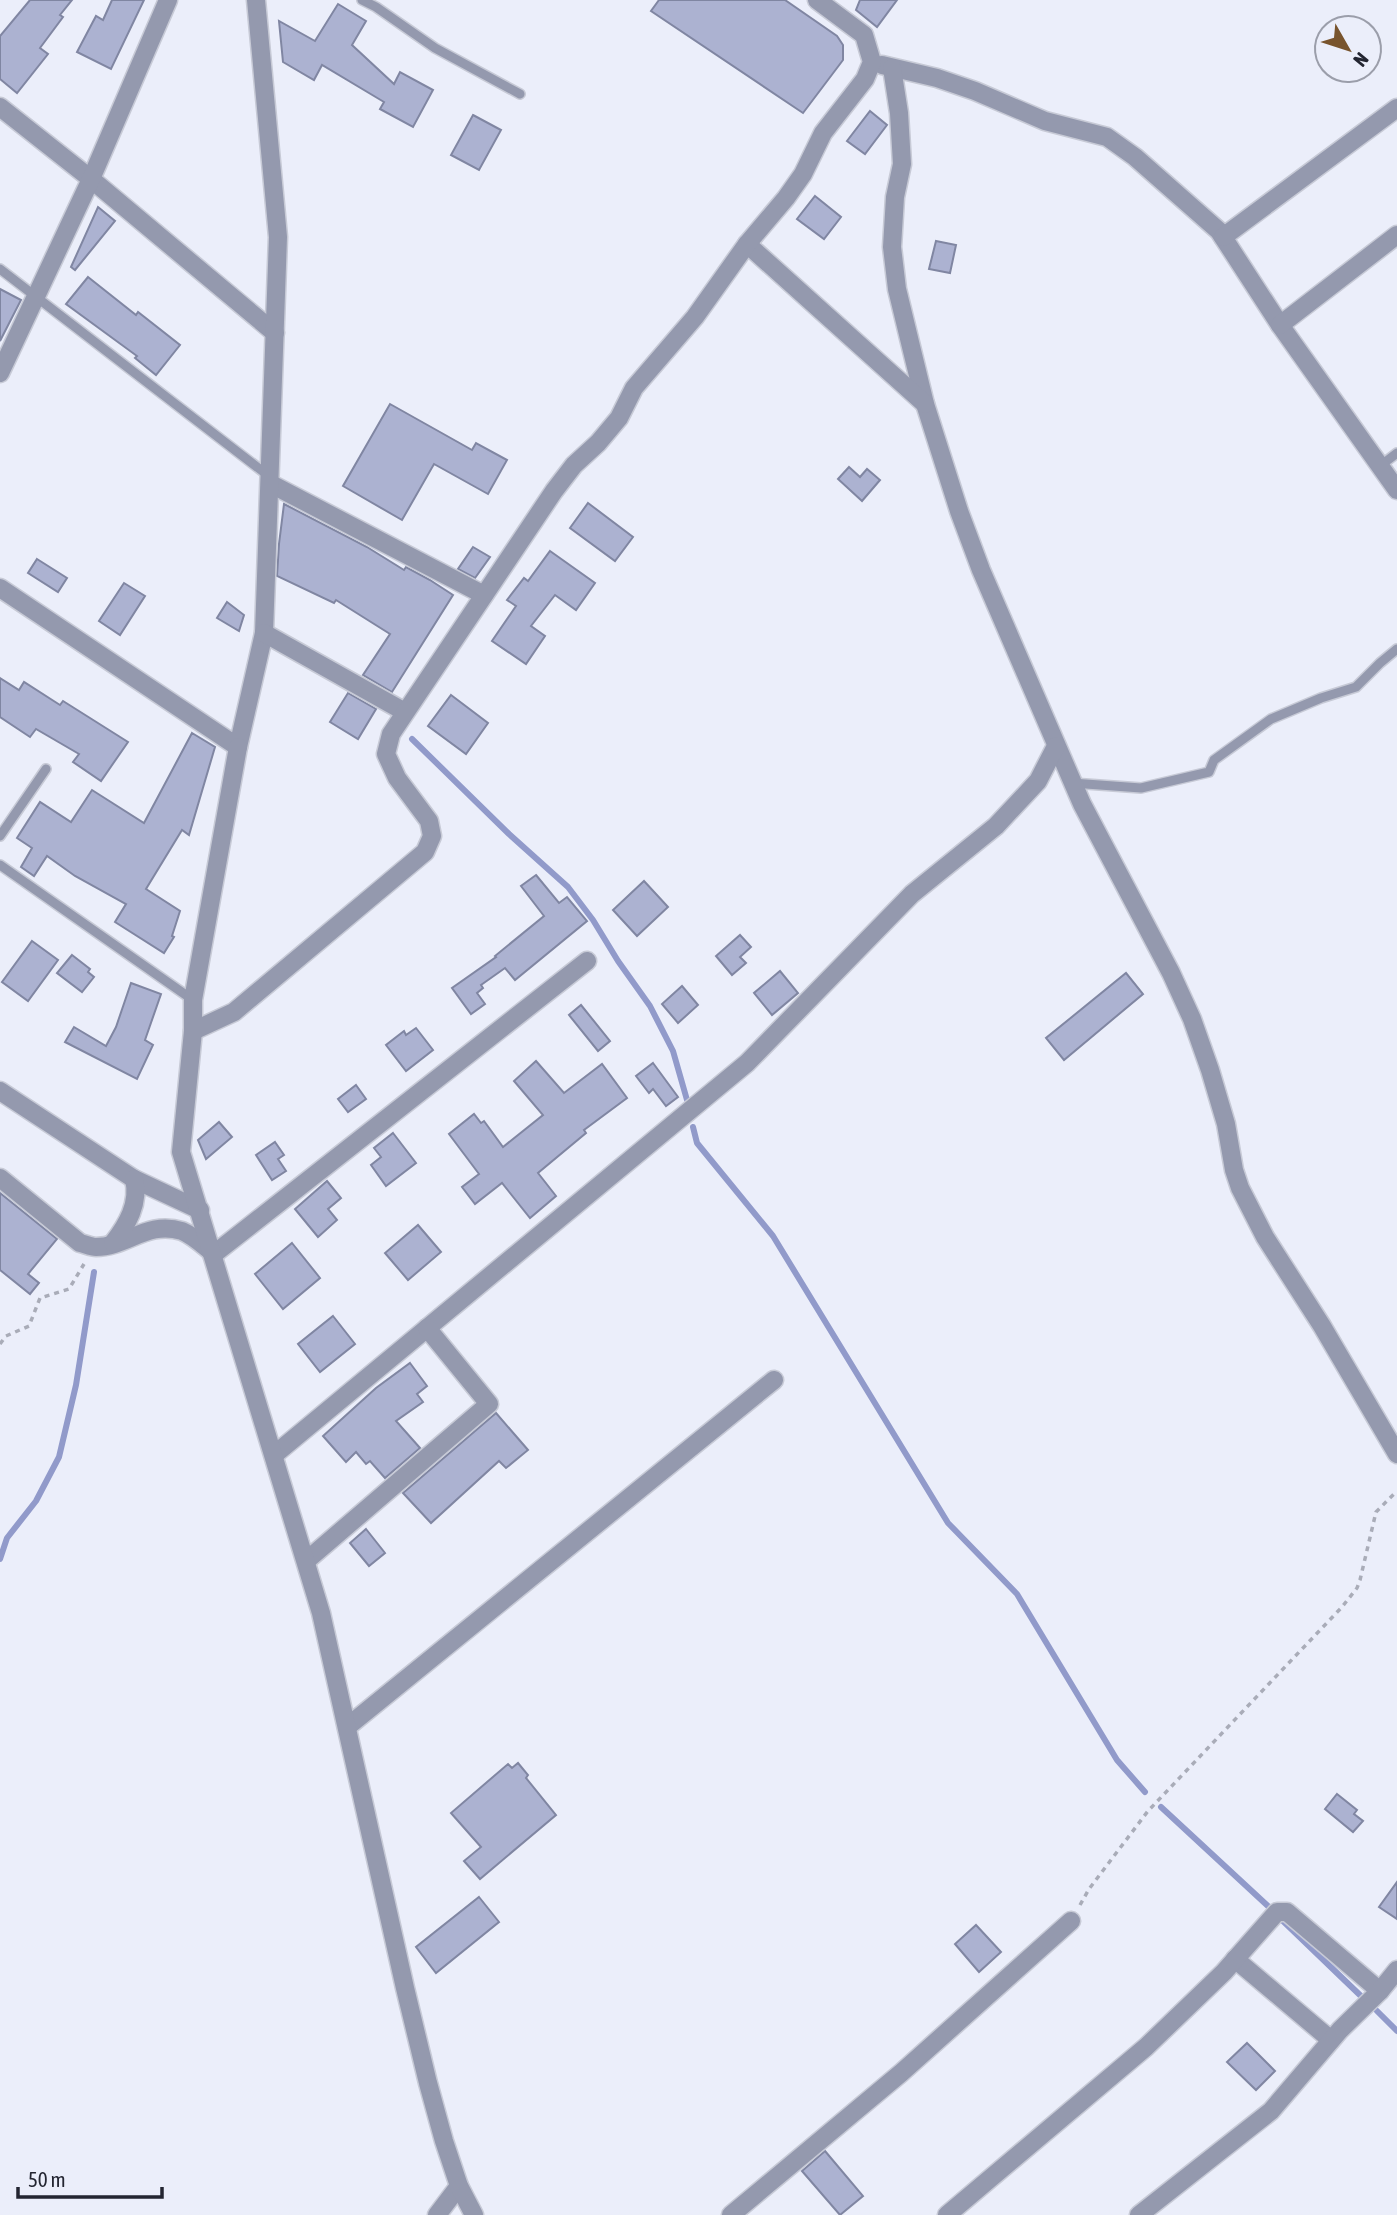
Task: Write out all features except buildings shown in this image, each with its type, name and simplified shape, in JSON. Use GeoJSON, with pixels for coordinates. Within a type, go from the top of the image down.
{"type":"FeatureCollection","features":[{"type":"Feature","properties":{"kind":"street"},"geometry":{"type":"LineString","coordinates":[[0,373],[91,179],[168,0]]}},
{"type":"Feature","properties":{"kind":"street"},"geometry":{"type":"LineString","coordinates":[[256,0],[278,237],[264,634],[238,747],[194,1000],[181,1152],[321,1613],[405,1988],[444,2141],[459,2186],[474,2215]]}},
{"type":"Feature","properties":{"kind":"street"},"geometry":{"type":"LineString","coordinates":[[193,1031],[234,1012],[425,852],[432,836],[429,821],[397,778],[386,754],[391,734],[554,491],[574,465],[618,418],[634,388],[695,317],[747,244],[786,198],[803,174],[823,133],[865,79],[873,62],[864,35],[817,0]]}},
{"type":"Feature","properties":{"kind":"street"},"geometry":{"type":"LineString","coordinates":[[873,62],[937,78],[1045,121],[1107,137],[1135,157],[1219,231],[1280,324],[1397,490]]}},
{"type":"Feature","properties":{"kind":"street"},"geometry":{"type":"LineString","coordinates":[[892,68],[899,113],[902,164],[895,197],[892,247],[897,289],[940,457],[976,558],[1072,783],[1171,973],[1192,1019],[1226,1124],[1240,1188],[1272,1248],[1322,1326],[1397,1454]]}},
{"type":"Feature","properties":{"kind":"street"},"geometry":{"type":"LineString","coordinates":[[0,107],[91,179],[275,333]]}},
{"type":"Feature","properties":{"kind":"street"},"geometry":{"type":"LineString","coordinates":[[1223,237],[1397,107]]}},
{"type":"Feature","properties":{"kind":"street"},"geometry":{"type":"LineString","coordinates":[[1280,324],[1397,235]]}},
{"type":"Feature","properties":{"kind":"street"},"geometry":{"type":"LineString","coordinates":[[747,244],[925,404]]}},
{"type":"Feature","properties":{"kind":"street"},"geometry":{"type":"LineString","coordinates":[[271,481],[484,595]]}},
{"type":"Feature","properties":{"kind":"street"},"geometry":{"type":"LineString","coordinates":[[0,588],[238,747]]}},
{"type":"Feature","properties":{"kind":"street"},"geometry":{"type":"LineString","coordinates":[[264,634],[405,712]]}},
{"type":"Feature","properties":{"kind":"street"},"geometry":{"type":"LineString","coordinates":[[274,1455],[747,1063],[912,894],[996,826],[1038,781],[1056,746]]}},
{"type":"Feature","properties":{"kind":"street"},"geometry":{"type":"LineString","coordinates":[[214,1254],[587,961]]}},
{"type":"Feature","properties":{"kind":"street"},"geometry":{"type":"LineString","coordinates":[[0,1091],[134,1179],[200,1210]]}},
{"type":"Feature","properties":{"kind":"street"},"geometry":{"type":"LineString","coordinates":[[0,1178],[80,1243],[103,1246],[145,1230],[167,1229],[181,1231],[214,1254]]}},
{"type":"Feature","properties":{"kind":"street"},"geometry":{"type":"LineString","coordinates":[[103,1246],[121,1233],[132,1211],[136,1187],[134,1179]]}},
{"type":"Feature","properties":{"kind":"street"},"geometry":{"type":"LineString","coordinates":[[306,1561],[489,1404],[427,1328]]}},
{"type":"Feature","properties":{"kind":"street"},"geometry":{"type":"LineString","coordinates":[[347,1727],[774,1380]]}},
{"type":"Feature","properties":{"kind":"street"},"geometry":{"type":"LineString","coordinates":[[947,2215],[1146,2047],[1235,1959],[1277,1912],[1287,1912],[1380,1991]]}},
{"type":"Feature","properties":{"kind":"street"},"geometry":{"type":"LineString","coordinates":[[731,2215],[901,2073],[1071,1921]]}},
{"type":"Feature","properties":{"kind":"street"},"geometry":{"type":"LineString","coordinates":[[1235,1959],[1331,2040]]}},
{"type":"Feature","properties":{"kind":"street"},"geometry":{"type":"LineString","coordinates":[[1139,2215],[1271,2110],[1331,2040],[1397,1970]]}},
{"type":"Feature","properties":{"kind":"street"},"geometry":{"type":"LineString","coordinates":[[437,2215],[459,2186]]}},
{"type":"Feature","properties":{"kind":"lane"},"geometry":{"type":"LineString","coordinates":[[362,0],[435,48],[520,94]]}},
{"type":"Feature","properties":{"kind":"lane"},"geometry":{"type":"LineString","coordinates":[[0,269],[271,481]]}},
{"type":"Feature","properties":{"kind":"lane"},"geometry":{"type":"LineString","coordinates":[[1380,466],[1397,453]]}},
{"type":"Feature","properties":{"kind":"lane"},"geometry":{"type":"LineString","coordinates":[[1072,783],[1141,788],[1209,772],[1214,760],[1271,719],[1356,687],[1397,649]]}},
{"type":"Feature","properties":{"kind":"lane"},"geometry":{"type":"LineString","coordinates":[[0,836],[46,769]]}},
{"type":"Feature","properties":{"kind":"lane"},"geometry":{"type":"LineString","coordinates":[[0,865],[194,1000]]}},
{"type":"Feature","properties":{"kind":"path"},"geometry":{"type":"LineString","coordinates":[[0,1344],[6,1336],[29,1325],[40,1298],[69,1289],[103,1246]]}},
{"type":"Feature","properties":{"kind":"path"},"geometry":{"type":"LineString","coordinates":[[1071,1921],[1089,1888],[1148,1811],[1357,1588],[1376,1513],[1397,1491]]}},
{"type":"Feature","properties":{"kind":"waterway"},"geometry":{"type":"LineString","coordinates":[[412,739],[509,834],[568,887],[650,1006],[673,1051],[687,1100]]}},
{"type":"Feature","properties":{"kind":"waterway"},"geometry":{"type":"LineString","coordinates":[[693,1127],[697,1143],[773,1236],[948,1523],[1017,1594],[1117,1760],[1145,1792]]}},
{"type":"Feature","properties":{"kind":"waterway"},"geometry":{"type":"LineString","coordinates":[[0,1559],[7,1538],[36,1501],[59,1457],[76,1385],[94,1272]]}},
{"type":"Feature","properties":{"kind":"waterway"},"geometry":{"type":"LineString","coordinates":[[1161,1807],[1269,1907]]}},
{"type":"Feature","properties":{"kind":"waterway"},"geometry":{"type":"LineString","coordinates":[[1283,1921],[1363,1998]]}},
{"type":"Feature","properties":{"kind":"waterway"},"geometry":{"type":"LineString","coordinates":[[1377,2011],[1397,2031]]}}]}
